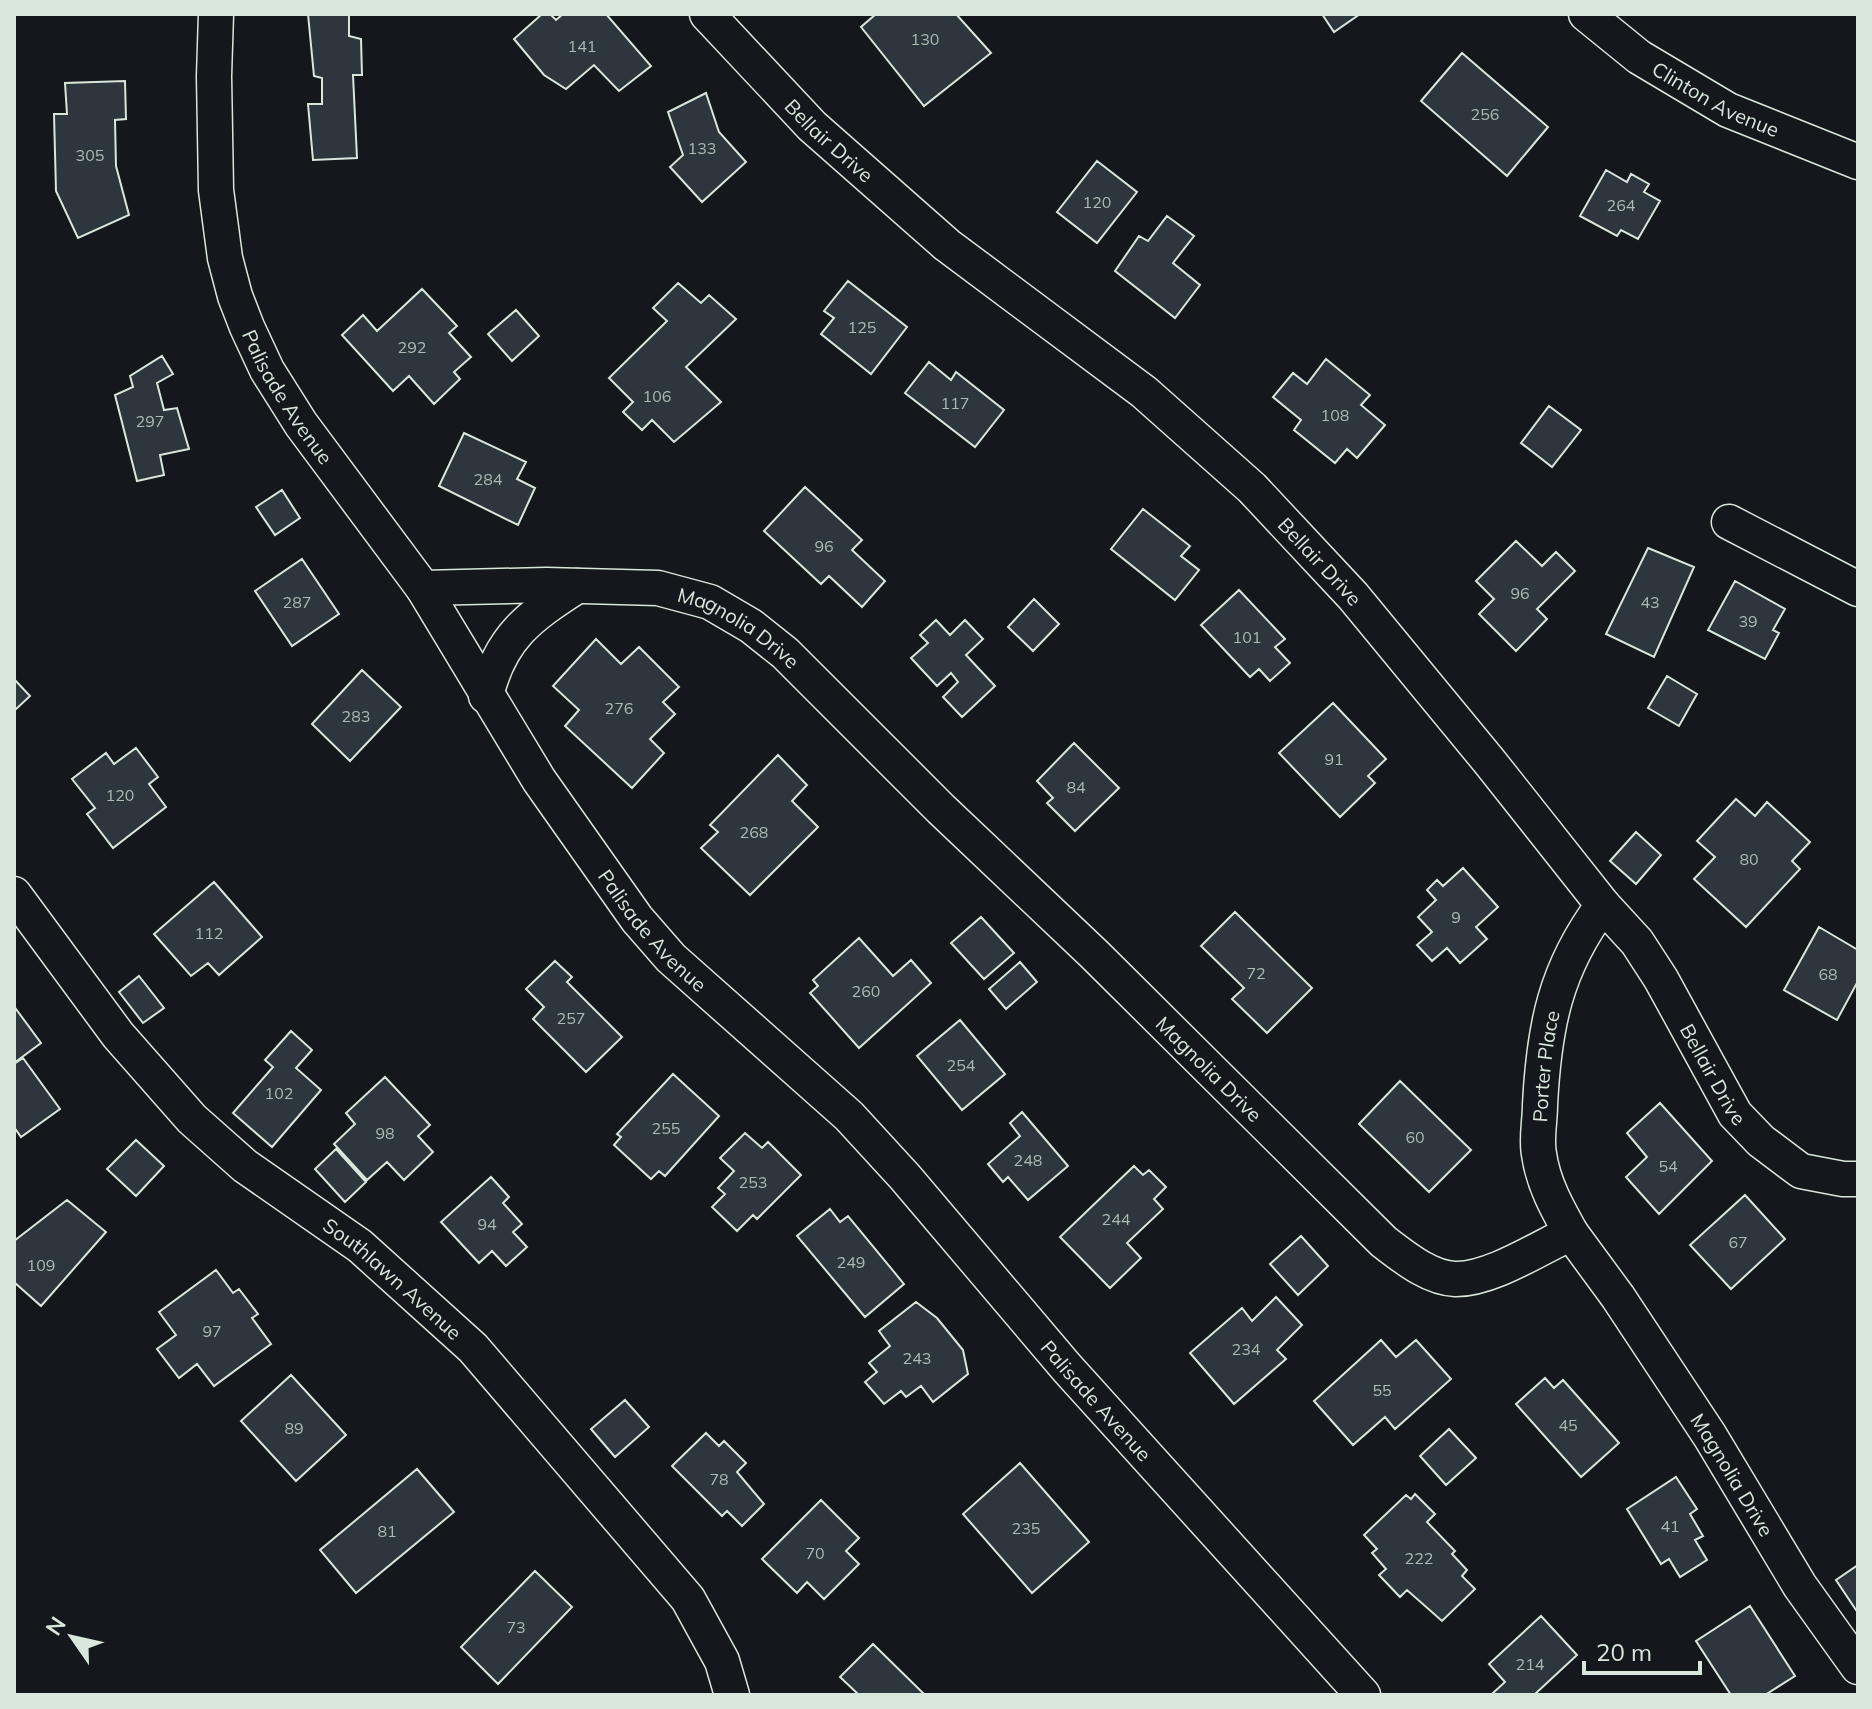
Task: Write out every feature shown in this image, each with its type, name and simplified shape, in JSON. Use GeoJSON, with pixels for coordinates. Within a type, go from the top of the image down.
{"type":"FeatureCollection","features":[{"type":"Feature","properties":{"kind":"street","name":"Palisade Avenue"},"geometry":{"type":"LineString","coordinates":[[216,14],[216,190],[225,258],[235,296],[267,370],[301,424],[423,588],[486,696],[554,802],[637,919],[671,958],[858,1126],[1067,1368],[1363,1695]]}},
{"type":"Feature","properties":{"kind":"street","name":"Bellair Drive"},"geometry":{"type":"LineString","coordinates":[[707,14],[812,126],[947,245],[1144,392],[1252,488],[1353,596],[1603,905],[1637,942],[1661,979],[1735,1114],[1761,1141],[1801,1171],[1851,1179]]}},
{"type":"Feature","properties":{"kind":"street","name":"Clinton Avenue"},"geometry":{"type":"LineString","coordinates":[[1586,14],[1639,57],[1728,110],[1858,162]]}},
{"type":"Feature","properties":{"kind":"street"},"geometry":{"type":"LineString","coordinates":[[1729,522],[1858,589]]}},
{"type":"Feature","properties":{"kind":"street"},"geometry":{"type":"LineString","coordinates":[[486,696],[493,667],[514,634],[542,609],[577,586]]}},
{"type":"Feature","properties":{"kind":"street","name":"Magnolia Drive"},"geometry":{"type":"LineString","coordinates":[[423,588],[658,588],[710,602],[785,653],[1384,1242],[1416,1266],[1453,1279],[1480,1276],[1571,1233],[1626,1309],[1710,1436],[1800,1586],[1858,1667]]}},
{"type":"Feature","properties":{"kind":"street","name":"Southlawn Avenue"},"geometry":{"type":"LineString","coordinates":[[14,894],[118,1035],[192,1119],[245,1166],[360,1246],[473,1348],[688,1599],[722,1661],[732,1695]]}},
{"type":"Feature","properties":{"kind":"street","name":"Porter Place"},"geometry":{"type":"LineString","coordinates":[[1571,1233],[1551,1198],[1538,1153],[1543,1049],[1564,969],[1587,926],[1603,905]]}},
{"type":"Feature","properties":{"kind":"building"},"geometry":{"type":"Polygon","coordinates":[[[308,14],[349,14],[349,36],[361,39],[362,75],[353,75],[357,158],[313,160],[308,104],[322,104],[322,78],[314,76],[308,14]]]}},
{"type":"Feature","properties":{"kind":"building"},"geometry":{"type":"Polygon","coordinates":[[[542,14],[550,14],[556,20],[563,14],[606,14],[651,66],[619,91],[594,65],[566,89],[544,75],[514,39],[542,14]]]}},
{"type":"Feature","properties":{"kind":"building"},"geometry":{"type":"Polygon","coordinates":[[[876,14],[956,14],[991,53],[924,106],[861,27],[876,14]]]}},
{"type":"Feature","properties":{"kind":"building"},"geometry":{"type":"Polygon","coordinates":[[[1322,14],[1360,14],[1334,32],[1322,14]]]}},
{"type":"Feature","properties":{"kind":"building"},"geometry":{"type":"Polygon","coordinates":[[[1462,53],[1548,127],[1507,176],[1421,101],[1462,53]]]}},
{"type":"Feature","properties":{"kind":"building"},"geometry":{"type":"Polygon","coordinates":[[[125,81],[126,119],[115,120],[116,166],[129,215],[78,238],[56,191],[54,114],[67,114],[65,83],[125,81]]]}},
{"type":"Feature","properties":{"kind":"building"},"geometry":{"type":"Polygon","coordinates":[[[706,93],[719,132],[746,162],[702,202],[670,167],[683,155],[668,112],[706,93]]]}},
{"type":"Feature","properties":{"kind":"building"},"geometry":{"type":"Polygon","coordinates":[[[1097,161],[1137,192],[1097,243],[1057,212],[1097,161]]]}},
{"type":"Feature","properties":{"kind":"building"},"geometry":{"type":"Polygon","coordinates":[[[1606,170],[1627,182],[1631,174],[1649,184],[1644,192],[1660,201],[1638,239],[1621,230],[1617,236],[1580,216],[1606,170]]]}},
{"type":"Feature","properties":{"kind":"building"},"geometry":{"type":"Polygon","coordinates":[[[1167,216],[1194,236],[1173,263],[1200,285],[1175,318],[1115,271],[1139,236],[1148,241],[1167,216]]]}},
{"type":"Feature","properties":{"kind":"building"},"geometry":{"type":"Polygon","coordinates":[[[848,281],[907,327],[871,374],[821,334],[834,318],[824,311],[848,281]]]}},
{"type":"Feature","properties":{"kind":"building"},"geometry":{"type":"Polygon","coordinates":[[[678,283],[701,303],[709,295],[736,319],[686,367],[721,402],[674,442],[652,420],[642,430],[623,412],[633,402],[609,378],[667,321],[653,308],[678,283]]]}},
{"type":"Feature","properties":{"kind":"building"},"geometry":{"type":"Polygon","coordinates":[[[422,289],[457,326],[449,333],[471,357],[454,372],[460,379],[434,404],[409,376],[393,391],[342,335],[363,315],[377,331],[422,289]]]}},
{"type":"Feature","properties":{"kind":"building"},"geometry":{"type":"Polygon","coordinates":[[[516,310],[539,336],[512,361],[488,334],[516,310]]]}},
{"type":"Feature","properties":{"kind":"building"},"geometry":{"type":"Polygon","coordinates":[[[162,356],[173,374],[157,383],[164,410],[177,408],[189,449],[160,455],[164,475],[137,481],[115,395],[133,387],[130,376],[162,356]]]}},
{"type":"Feature","properties":{"kind":"building"},"geometry":{"type":"Polygon","coordinates":[[[1326,359],[1370,395],[1361,405],[1385,425],[1357,458],[1347,449],[1335,463],[1294,430],[1301,420],[1273,397],[1293,373],[1307,384],[1326,359]]]}},
{"type":"Feature","properties":{"kind":"building"},"geometry":{"type":"Polygon","coordinates":[[[929,362],[951,380],[956,372],[1004,410],[975,447],[905,393],[929,362]]]}},
{"type":"Feature","properties":{"kind":"building"},"geometry":{"type":"Polygon","coordinates":[[[1549,406],[1581,430],[1552,467],[1521,443],[1549,406]]]}},
{"type":"Feature","properties":{"kind":"building"},"geometry":{"type":"Polygon","coordinates":[[[464,433],[526,462],[517,479],[535,488],[518,525],[439,486],[464,433]]]}},
{"type":"Feature","properties":{"kind":"building"},"geometry":{"type":"Polygon","coordinates":[[[805,487],[862,540],[852,550],[885,581],[862,607],[829,576],[821,584],[764,531],[805,487]]]}},
{"type":"Feature","properties":{"kind":"building"},"geometry":{"type":"Polygon","coordinates":[[[282,490],[300,518],[275,535],[256,507],[282,490]]]}},
{"type":"Feature","properties":{"kind":"building"},"geometry":{"type":"Polygon","coordinates":[[[1143,509],[1190,546],[1181,556],[1199,570],[1175,600],[1111,549],[1143,509]]]}},
{"type":"Feature","properties":{"kind":"building"},"geometry":{"type":"Polygon","coordinates":[[[1516,541],[1542,566],[1556,552],[1575,571],[1537,609],[1547,619],[1516,651],[1479,614],[1494,599],[1476,581],[1516,541]]]}},
{"type":"Feature","properties":{"kind":"building"},"geometry":{"type":"Polygon","coordinates":[[[1648,548],[1694,567],[1654,657],[1606,634],[1648,548]]]}},
{"type":"Feature","properties":{"kind":"building"},"geometry":{"type":"Polygon","coordinates":[[[302,559],[339,614],[292,646],[255,591],[302,559]]]}},
{"type":"Feature","properties":{"kind":"building"},"geometry":{"type":"Polygon","coordinates":[[[1735,581],[1785,609],[1773,630],[1779,633],[1765,659],[1708,630],[1735,581]]]}},
{"type":"Feature","properties":{"kind":"building"},"geometry":{"type":"Polygon","coordinates":[[[1239,590],[1285,639],[1275,647],[1290,663],[1270,681],[1259,669],[1250,677],[1201,625],[1239,590]]]}},
{"type":"Feature","properties":{"kind":"building"},"geometry":{"type":"Polygon","coordinates":[[[1034,599],[1059,624],[1033,651],[1008,627],[1034,599]]]}},
{"type":"Feature","properties":{"kind":"building"},"geometry":{"type":"Polygon","coordinates":[[[936,620],[950,635],[965,620],[983,639],[966,655],[995,686],[962,717],[943,697],[958,682],[951,673],[937,686],[911,658],[928,643],[920,635],[936,620]]]}},
{"type":"Feature","properties":{"kind":"building"},"geometry":{"type":"Polygon","coordinates":[[[596,639],[621,664],[639,647],[679,687],[663,702],[675,714],[650,739],[664,753],[632,788],[565,726],[579,710],[553,686],[596,639]]]}},
{"type":"Feature","properties":{"kind":"building"},"geometry":{"type":"Polygon","coordinates":[[[362,670],[401,707],[350,761],[312,724],[362,670]]]}},
{"type":"Feature","properties":{"kind":"building"},"geometry":{"type":"Polygon","coordinates":[[[1667,676],[1697,694],[1679,726],[1648,708],[1667,676]]]}},
{"type":"Feature","properties":{"kind":"building"},"geometry":{"type":"Polygon","coordinates":[[[14,679],[30,696],[14,711],[14,679]]]}},
{"type":"Feature","properties":{"kind":"building"},"geometry":{"type":"Polygon","coordinates":[[[1333,703],[1386,759],[1368,776],[1375,783],[1340,817],[1279,753],[1333,703]]]}},
{"type":"Feature","properties":{"kind":"building"},"geometry":{"type":"Polygon","coordinates":[[[1074,743],[1119,788],[1075,831],[1047,803],[1053,798],[1037,781],[1074,743]]]}},
{"type":"Feature","properties":{"kind":"building"},"geometry":{"type":"Polygon","coordinates":[[[136,748],[158,777],[149,784],[166,807],[113,848],[87,814],[95,808],[72,779],[106,753],[114,764],[136,748]]]}},
{"type":"Feature","properties":{"kind":"building"},"geometry":{"type":"Polygon","coordinates":[[[778,755],[807,785],[792,801],[818,827],[750,895],[701,848],[718,832],[710,825],[778,755]]]}},
{"type":"Feature","properties":{"kind":"building"},"geometry":{"type":"Polygon","coordinates":[[[1736,799],[1755,816],[1767,802],[1810,842],[1792,861],[1800,869],[1746,927],[1694,879],[1715,857],[1697,841],[1736,799]]]}},
{"type":"Feature","properties":{"kind":"building"},"geometry":{"type":"Polygon","coordinates":[[[1636,832],[1661,855],[1636,884],[1610,861],[1636,832]]]}},
{"type":"Feature","properties":{"kind":"building"},"geometry":{"type":"Polygon","coordinates":[[[1463,868],[1498,907],[1476,927],[1487,939],[1460,963],[1447,948],[1432,961],[1417,945],[1432,932],[1418,917],[1436,900],[1427,890],[1437,880],[1443,886],[1463,868]]]}},
{"type":"Feature","properties":{"kind":"building"},"geometry":{"type":"Polygon","coordinates":[[[214,882],[262,937],[219,975],[208,963],[191,976],[154,934],[214,882]]]}},
{"type":"Feature","properties":{"kind":"building"},"geometry":{"type":"Polygon","coordinates":[[[1235,912],[1312,988],[1267,1033],[1232,999],[1244,988],[1201,946],[1235,912]]]}},
{"type":"Feature","properties":{"kind":"building"},"geometry":{"type":"Polygon","coordinates":[[[981,917],[1014,953],[984,979],[951,943],[981,917]]]}},
{"type":"Feature","properties":{"kind":"building"},"geometry":{"type":"Polygon","coordinates":[[[1819,927],[1858,950],[1858,981],[1837,1020],[1784,990],[1819,927]]]}},
{"type":"Feature","properties":{"kind":"building"},"geometry":{"type":"Polygon","coordinates":[[[859,938],[893,976],[911,960],[931,983],[859,1048],[810,993],[818,986],[813,980],[859,938]]]}},
{"type":"Feature","properties":{"kind":"building"},"geometry":{"type":"Polygon","coordinates":[[[555,961],[572,977],[567,982],[622,1037],[586,1072],[533,1019],[544,1007],[526,989],[555,961]]]}},
{"type":"Feature","properties":{"kind":"building"},"geometry":{"type":"Polygon","coordinates":[[[1020,962],[1037,982],[1006,1009],[989,989],[1020,962]]]}},
{"type":"Feature","properties":{"kind":"building"},"geometry":{"type":"Polygon","coordinates":[[[139,976],[164,1008],[143,1023],[119,992],[139,976]]]}},
{"type":"Feature","properties":{"kind":"building"},"geometry":{"type":"Polygon","coordinates":[[[16,1009],[41,1043],[14,1063],[14,1011],[16,1009]]]}},
{"type":"Feature","properties":{"kind":"building"},"geometry":{"type":"Polygon","coordinates":[[[960,1020],[1005,1074],[962,1110],[917,1056],[960,1020]]]}},
{"type":"Feature","properties":{"kind":"building"},"geometry":{"type":"Polygon","coordinates":[[[291,1031],[312,1050],[296,1068],[321,1090],[272,1147],[233,1113],[273,1067],[265,1060],[291,1031]]]}},
{"type":"Feature","properties":{"kind":"building"},"geometry":{"type":"Polygon","coordinates":[[[23,1058],[60,1109],[21,1137],[14,1127],[14,1064],[23,1058]]]}},
{"type":"Feature","properties":{"kind":"building"},"geometry":{"type":"Polygon","coordinates":[[[673,1074],[719,1116],[665,1176],[659,1171],[651,1179],[614,1145],[621,1137],[617,1134],[673,1074]]]}},
{"type":"Feature","properties":{"kind":"building"},"geometry":{"type":"Polygon","coordinates":[[[385,1077],[430,1125],[418,1136],[433,1152],[404,1180],[387,1162],[367,1180],[334,1144],[355,1124],[346,1113],[385,1077]]]}},
{"type":"Feature","properties":{"kind":"building"},"geometry":{"type":"Polygon","coordinates":[[[1400,1081],[1471,1150],[1429,1192],[1359,1124],[1400,1081]]]}},
{"type":"Feature","properties":{"kind":"building"},"geometry":{"type":"Polygon","coordinates":[[[1660,1103],[1712,1161],[1659,1214],[1626,1177],[1647,1157],[1627,1133],[1660,1103]]]}},
{"type":"Feature","properties":{"kind":"building"},"geometry":{"type":"Polygon","coordinates":[[[1022,1112],[1068,1166],[1028,1200],[1008,1177],[1003,1182],[988,1164],[1020,1136],[1010,1123],[1022,1112]]]}},
{"type":"Feature","properties":{"kind":"building"},"geometry":{"type":"Polygon","coordinates":[[[745,1133],[762,1148],[768,1142],[801,1175],[757,1219],[753,1215],[737,1231],[712,1207],[725,1194],[718,1188],[734,1171],[720,1158],[745,1133]]]}},
{"type":"Feature","properties":{"kind":"building"},"geometry":{"type":"Polygon","coordinates":[[[136,1140],[164,1166],[136,1196],[107,1169],[136,1140]]]}},
{"type":"Feature","properties":{"kind":"building"},"geometry":{"type":"Polygon","coordinates":[[[336,1149],[366,1182],[345,1202],[315,1169],[336,1149]]]}},
{"type":"Feature","properties":{"kind":"building"},"geometry":{"type":"Polygon","coordinates":[[[1134,1166],[1143,1175],[1149,1170],[1166,1187],[1154,1199],[1163,1209],[1127,1243],[1141,1258],[1110,1288],[1060,1237],[1134,1166]]]}},
{"type":"Feature","properties":{"kind":"building"},"geometry":{"type":"Polygon","coordinates":[[[491,1177],[509,1197],[503,1203],[522,1224],[513,1232],[527,1247],[506,1266],[492,1251],[479,1263],[441,1222],[491,1177]]]}},
{"type":"Feature","properties":{"kind":"building"},"geometry":{"type":"Polygon","coordinates":[[[1745,1195],[1785,1239],[1731,1289],[1690,1245],[1745,1195]]]}},
{"type":"Feature","properties":{"kind":"building"},"geometry":{"type":"Polygon","coordinates":[[[67,1200],[106,1232],[41,1306],[14,1282],[14,1241],[67,1200]]]}},
{"type":"Feature","properties":{"kind":"building"},"geometry":{"type":"Polygon","coordinates":[[[830,1209],[840,1222],[848,1216],[904,1284],[865,1317],[797,1236],[830,1209]]]}},
{"type":"Feature","properties":{"kind":"building"},"geometry":{"type":"Polygon","coordinates":[[[1301,1236],[1328,1266],[1298,1295],[1270,1264],[1301,1236]]]}},
{"type":"Feature","properties":{"kind":"building"},"geometry":{"type":"Polygon","coordinates":[[[216,1270],[233,1293],[239,1289],[258,1314],[252,1318],[271,1344],[214,1386],[197,1364],[179,1378],[157,1349],[176,1335],[159,1312],[216,1270]]]}},
{"type":"Feature","properties":{"kind":"building"},"geometry":{"type":"Polygon","coordinates":[[[1276,1297],[1302,1325],[1277,1350],[1286,1359],[1234,1404],[1190,1353],[1242,1308],[1252,1321],[1276,1297]]]}},
{"type":"Feature","properties":{"kind":"building"},"geometry":{"type":"Polygon","coordinates":[[[916,1302],[937,1318],[963,1350],[968,1374],[933,1402],[921,1386],[906,1397],[901,1391],[884,1404],[865,1382],[877,1372],[869,1363],[890,1346],[879,1331],[916,1302]]]}},
{"type":"Feature","properties":{"kind":"building"},"geometry":{"type":"Polygon","coordinates":[[[1381,1340],[1396,1357],[1416,1340],[1451,1379],[1395,1429],[1385,1417],[1353,1445],[1314,1401],[1381,1340]]]}},
{"type":"Feature","properties":{"kind":"building"},"geometry":{"type":"Polygon","coordinates":[[[291,1375],[346,1435],[296,1481],[241,1421],[291,1375]]]}},
{"type":"Feature","properties":{"kind":"building"},"geometry":{"type":"Polygon","coordinates":[[[1545,1378],[1554,1388],[1563,1380],[1619,1443],[1581,1477],[1516,1404],[1545,1378]]]}},
{"type":"Feature","properties":{"kind":"building"},"geometry":{"type":"Polygon","coordinates":[[[625,1400],[649,1427],[615,1457],[591,1429],[625,1400]]]}},
{"type":"Feature","properties":{"kind":"building"},"geometry":{"type":"Polygon","coordinates":[[[1449,1429],[1476,1458],[1446,1485],[1420,1456],[1449,1429]]]}},
{"type":"Feature","properties":{"kind":"building"},"geometry":{"type":"Polygon","coordinates":[[[706,1433],[719,1446],[724,1441],[746,1463],[737,1472],[764,1504],[742,1526],[727,1511],[722,1516],[672,1466],[706,1433]]]}},
{"type":"Feature","properties":{"kind":"building"},"geometry":{"type":"Polygon","coordinates":[[[1020,1463],[1089,1542],[1032,1593],[963,1514],[1020,1463]]]}},
{"type":"Feature","properties":{"kind":"building"},"geometry":{"type":"Polygon","coordinates":[[[417,1469],[454,1512],[356,1593],[320,1550],[417,1469]]]}},
{"type":"Feature","properties":{"kind":"building"},"geometry":{"type":"Polygon","coordinates":[[[1676,1477],[1697,1509],[1690,1514],[1703,1536],[1695,1540],[1707,1560],[1680,1577],[1669,1559],[1661,1564],[1627,1509],[1676,1477]]]}},
{"type":"Feature","properties":{"kind":"building"},"geometry":{"type":"Polygon","coordinates":[[[1415,1494],[1435,1514],[1427,1522],[1455,1551],[1452,1554],[1467,1570],[1462,1576],[1475,1589],[1442,1621],[1407,1590],[1400,1597],[1379,1575],[1386,1569],[1372,1553],[1377,1549],[1364,1535],[1406,1495],[1411,1499],[1415,1494]]]}},
{"type":"Feature","properties":{"kind":"building"},"geometry":{"type":"Polygon","coordinates":[[[821,1500],[859,1538],[846,1551],[859,1564],[824,1599],[807,1582],[797,1593],[762,1559],[821,1500]]]}},
{"type":"Feature","properties":{"kind":"building"},"geometry":{"type":"Polygon","coordinates":[[[1858,1565],[1858,1609],[1856,1610],[1836,1580],[1858,1565]]]}},
{"type":"Feature","properties":{"kind":"building"},"geometry":{"type":"Polygon","coordinates":[[[535,1571],[572,1607],[498,1684],[461,1647],[535,1571]]]}},
{"type":"Feature","properties":{"kind":"building"},"geometry":{"type":"Polygon","coordinates":[[[1750,1606],[1795,1676],[1765,1695],[1731,1695],[1696,1641],[1750,1606]]]}},
{"type":"Feature","properties":{"kind":"building"},"geometry":{"type":"Polygon","coordinates":[[[1541,1616],[1577,1655],[1534,1695],[1494,1695],[1505,1682],[1489,1664],[1541,1616]]]}},
{"type":"Feature","properties":{"kind":"building"},"geometry":{"type":"Polygon","coordinates":[[[873,1644],[925,1695],[859,1695],[840,1677],[873,1644]]]}}]}
